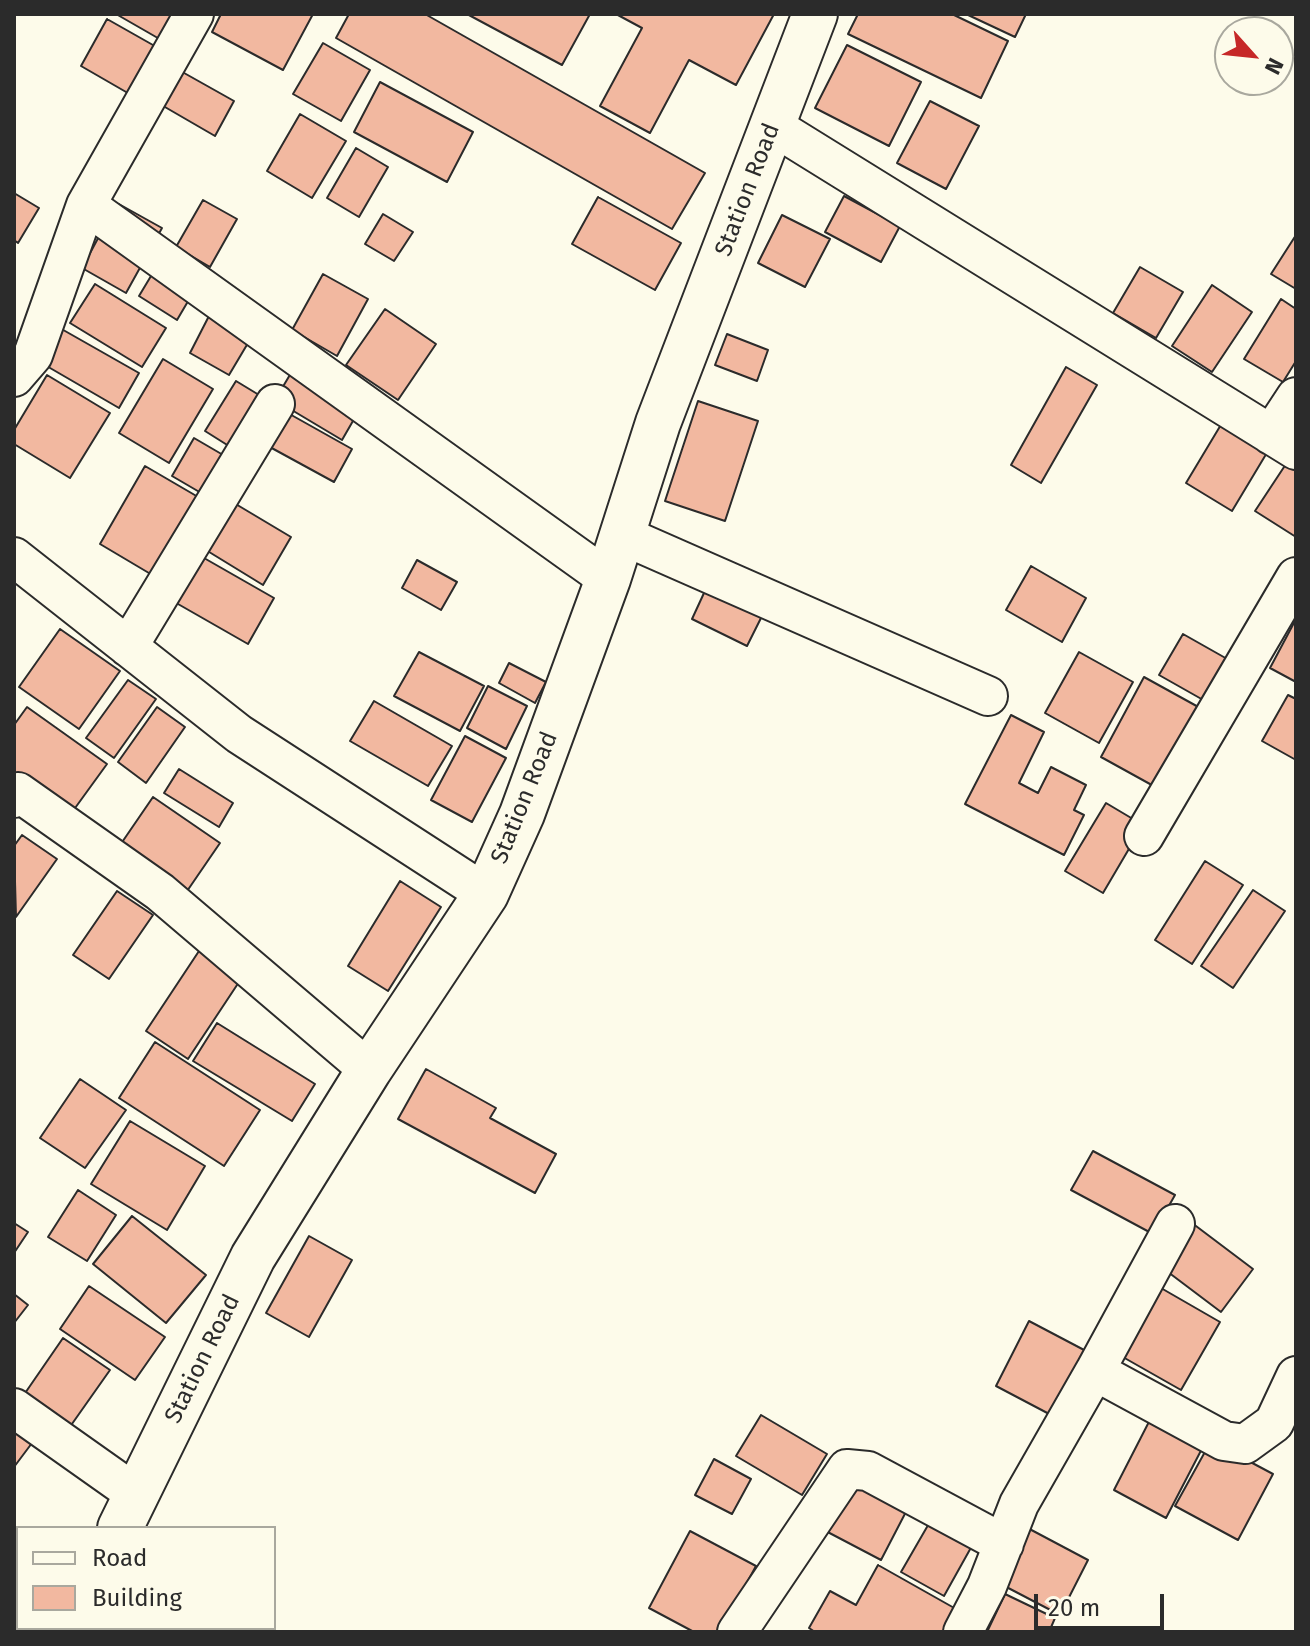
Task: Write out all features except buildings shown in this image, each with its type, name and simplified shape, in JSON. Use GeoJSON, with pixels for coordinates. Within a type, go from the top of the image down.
{"type":"FeatureCollection","features":[{"type":"Feature","properties":{"kind":"main road","name":"Station Road"},"geometry":{"type":"LineString","coordinates":[[129,1511],[253,1257],[369,1070],[486,894],[522,814],[608,579],[658,423],[815,14]]}},
{"type":"Feature","properties":{"kind":"street"},"geometry":{"type":"LineString","coordinates":[[14,377],[33,355],[86,205],[194,14]]}},
{"type":"Feature","properties":{"kind":"street"},"geometry":{"type":"LineString","coordinates":[[773,126],[1284,442],[1296,397]]}},
{"type":"Feature","properties":{"kind":"street"},"geometry":{"type":"LineString","coordinates":[[86,205],[608,579]]}},
{"type":"Feature","properties":{"kind":"street"},"geometry":{"type":"LineString","coordinates":[[128,647],[275,404]]}},
{"type":"Feature","properties":{"kind":"street"},"geometry":{"type":"LineString","coordinates":[[622,535],[988,696]]}},
{"type":"Feature","properties":{"kind":"street"},"geometry":{"type":"LineString","coordinates":[[14,557],[239,734],[486,894]]}},
{"type":"Feature","properties":{"kind":"street"},"geometry":{"type":"LineString","coordinates":[[1144,836],[1296,577]]}},
{"type":"Feature","properties":{"kind":"street"},"geometry":{"type":"LineString","coordinates":[[14,798],[18,792],[160,892],[369,1070]]}},
{"type":"Feature","properties":{"kind":"street"},"geometry":{"type":"LineString","coordinates":[[963,1632],[1019,1504],[1175,1224]]}},
{"type":"Feature","properties":{"kind":"street"},"geometry":{"type":"LineString","coordinates":[[1095,1371],[1224,1441],[1245,1444],[1274,1423],[1296,1376]]}},
{"type":"Feature","properties":{"kind":"street"},"geometry":{"type":"LineString","coordinates":[[14,1408],[129,1511]]}},
{"type":"Feature","properties":{"kind":"street"},"geometry":{"type":"LineString","coordinates":[[737,1632],[847,1469],[868,1471],[1004,1544]]}}]}
